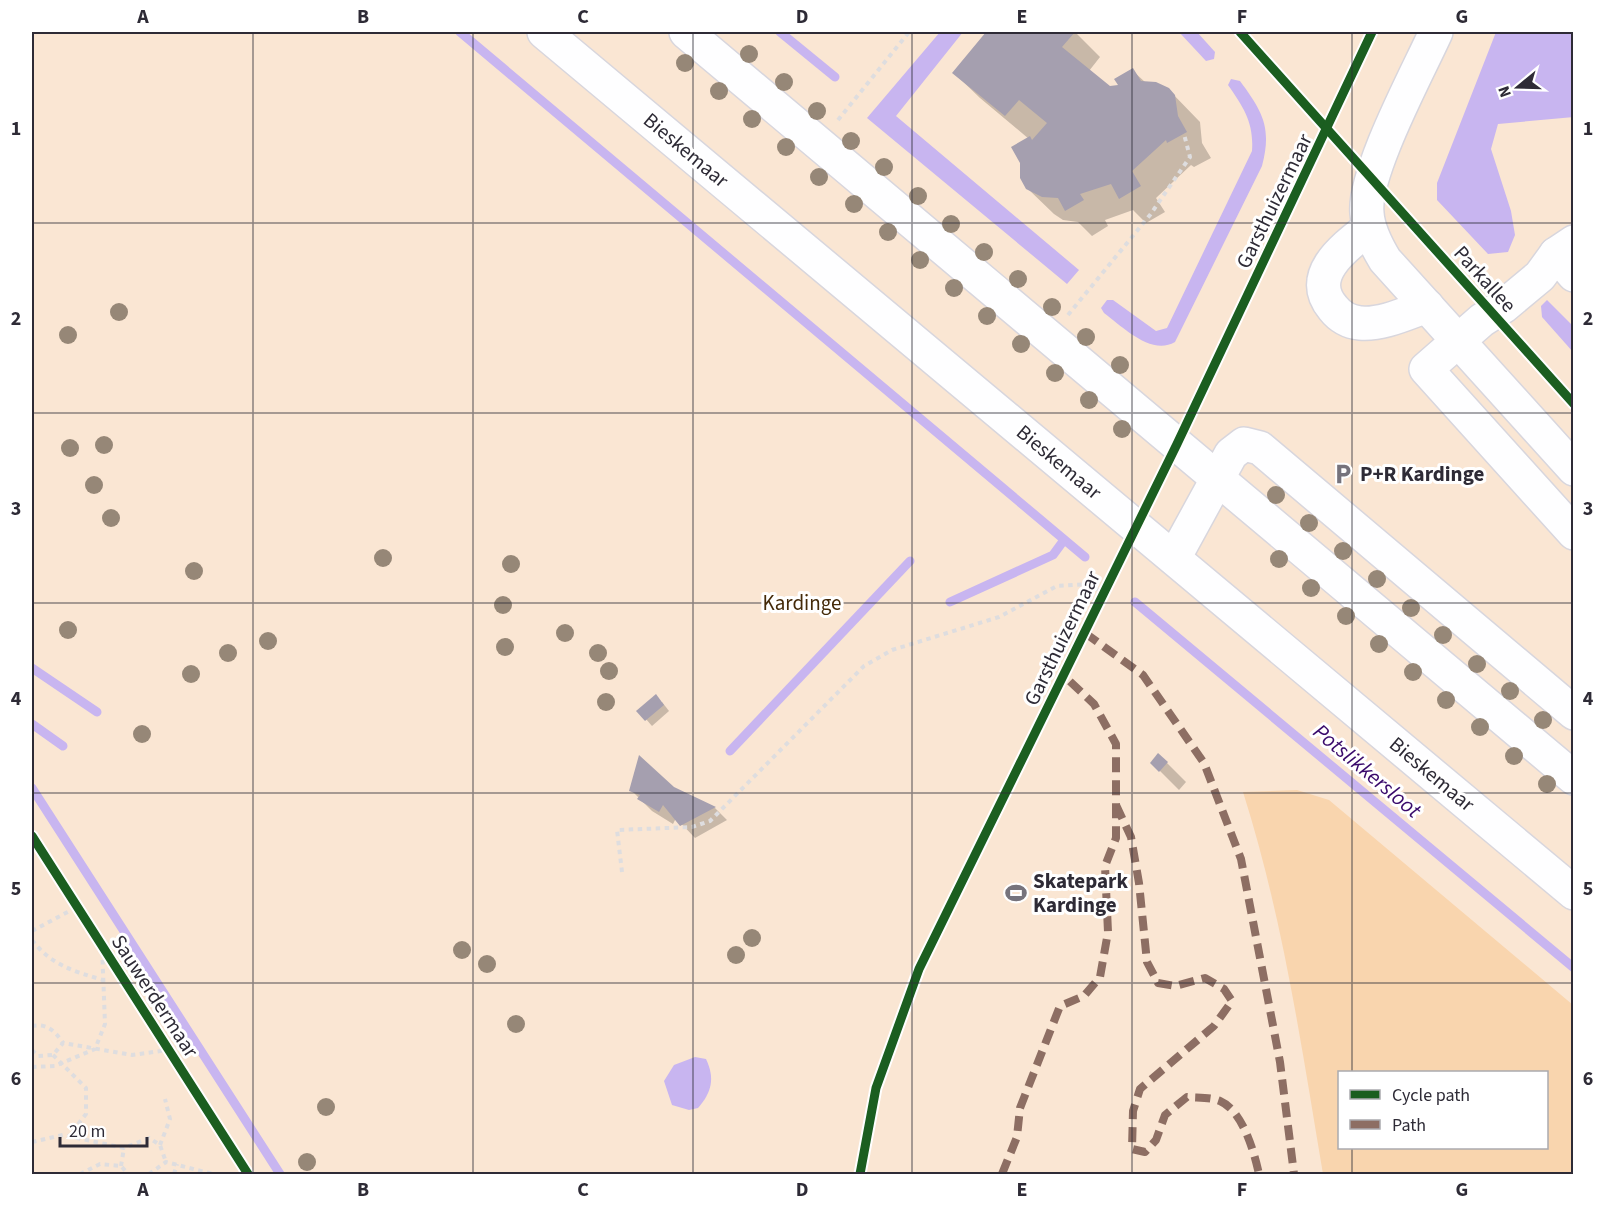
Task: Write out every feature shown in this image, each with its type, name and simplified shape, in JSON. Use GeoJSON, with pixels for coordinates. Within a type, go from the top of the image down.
{"type":"FeatureCollection","features":[{"type":"Feature","properties":{"kind":"lane","name":"Bieskemaar"},"geometry":{"type":"LineString","coordinates":[[544,32],[1574,893]]}},
{"type":"Feature","properties":{"kind":"lane"},"geometry":{"type":"LineString","coordinates":[[686,32],[1574,778]]}},
{"type":"Feature","properties":{"kind":"lane"},"geometry":{"type":"LineString","coordinates":[[1436,32],[1371,178],[1366,211],[1369,228],[1385,260],[1574,469]]}},
{"type":"Feature","properties":{"kind":"lane"},"geometry":{"type":"LineString","coordinates":[[1369,228],[1330,263],[1324,285],[1331,306],[1347,320],[1369,324],[1427,306]]}},
{"type":"Feature","properties":{"kind":"lane"},"geometry":{"type":"LineString","coordinates":[[1568,257],[1540,276],[1426,369],[1574,533]]}},
{"type":"Feature","properties":{"kind":"lane"},"geometry":{"type":"LineString","coordinates":[[1174,558],[1220,479],[1231,454],[1244,444],[1260,448],[1574,713]]}},
{"type":"Feature","properties":{"kind":"path"},"geometry":{"type":"LineString","coordinates":[[819,144],[909,32]]}},
{"type":"Feature","properties":{"kind":"path"},"geometry":{"type":"LineString","coordinates":[[1050,336],[1150,215],[1190,157],[1184,134]]}},
{"type":"Feature","properties":{"kind":"path"},"geometry":{"type":"LineString","coordinates":[[622,872],[617,831],[692,828],[710,821],[864,666],[892,650],[999,617],[1057,586],[1088,584],[1104,593]]}},
{"type":"Feature","properties":{"kind":"path"},"geometry":{"type":"LineString","coordinates":[[70,897],[83,916]]}},
{"type":"Feature","properties":{"kind":"path"},"geometry":{"type":"LineString","coordinates":[[32,931],[77,907]]}},
{"type":"Feature","properties":{"kind":"path"},"geometry":{"type":"LineString","coordinates":[[32,940],[43,954],[62,968],[103,980]]}},
{"type":"Feature","properties":{"kind":"path"},"geometry":{"type":"LineString","coordinates":[[32,1067],[61,1063],[95,1049],[105,1024],[102,946]]}},
{"type":"Feature","properties":{"kind":"path"},"geometry":{"type":"LineString","coordinates":[[32,1026],[40,1025],[55,1030],[63,1043],[95,1049],[132,1055],[168,1050]]}},
{"type":"Feature","properties":{"kind":"path"},"geometry":{"type":"LineString","coordinates":[[32,1050],[38,1056],[53,1055],[63,1043]]}},
{"type":"Feature","properties":{"kind":"path"},"geometry":{"type":"LineString","coordinates":[[53,1055],[86,1088],[86,1114],[69,1136]]}},
{"type":"Feature","properties":{"kind":"path"},"geometry":{"type":"LineString","coordinates":[[160,1145],[170,1119],[165,1099]]}},
{"type":"Feature","properties":{"kind":"path"},"geometry":{"type":"LineString","coordinates":[[32,1142],[63,1134],[124,1148],[149,1138],[160,1145],[166,1162]]}},
{"type":"Feature","properties":{"kind":"path"},"geometry":{"type":"LineString","coordinates":[[121,1166],[124,1148]]}},
{"type":"Feature","properties":{"kind":"path"},"geometry":{"type":"LineString","coordinates":[[149,1174],[166,1162],[213,1174],[248,1174]]}},
{"type":"Feature","properties":{"kind":"path"},"geometry":{"type":"LineString","coordinates":[[80,1174],[100,1164],[121,1166],[128,1174]]}},
{"type":"Feature","properties":{"kind":"path"},"geometry":{"type":"LineString","coordinates":[[174,1174],[177,1164]]}},
{"type":"Feature","properties":{"kind":"path"},"geometry":{"type":"LineString","coordinates":[[242,1164],[248,1174]]}},
{"type":"Feature","properties":{"kind":"green space","name":"Kardinge"},"geometry":{"type":"Polygon","coordinates":[[[32,32],[1573,32],[1573,1174],[32,1174],[32,32]]]}},
{"type":"Feature","properties":{"kind":"shaded area"},"geometry":{"type":"Polygon","coordinates":[[[940,32],[963,32],[896,116],[1079,270],[1067,284],[867,118],[940,32]]]}},
{"type":"Feature","properties":{"kind":"shaded area"},"geometry":{"type":"Polygon","coordinates":[[[1179,32],[1197,32],[1215,52],[1214,59],[1206,61],[1179,32]]]}},
{"type":"Feature","properties":{"kind":"shaded area"},"geometry":{"type":"Polygon","coordinates":[[[1496,32],[1573,32],[1574,117],[1498,124],[1491,149],[1511,211],[1515,235],[1508,252],[1488,254],[1437,200],[1437,183],[1496,32]]]}},
{"type":"Feature","properties":{"kind":"shaded area"},"geometry":{"type":"Polygon","coordinates":[[[1231,79],[1240,81],[1260,111],[1266,141],[1262,166],[1175,342],[1166,345],[1147,343],[1128,332],[1101,308],[1107,300],[1113,300],[1156,331],[1167,328],[1252,151],[1250,124],[1228,85],[1231,79]]]}},
{"type":"Feature","properties":{"kind":"shaded area"},"geometry":{"type":"Polygon","coordinates":[[[1547,300],[1573,326],[1573,352],[1542,317],[1541,306],[1547,300]]]}},
{"type":"Feature","properties":{"kind":"shaded area"},"geometry":{"type":"Polygon","coordinates":[[[1297,790],[1329,800],[1573,1005],[1573,1174],[1323,1174],[1299,1029],[1280,934],[1243,792],[1297,790]]]}},
{"type":"Feature","properties":{"kind":"shaded area"},"geometry":{"type":"Polygon","coordinates":[[[695,1057],[706,1059],[711,1072],[711,1085],[698,1108],[689,1110],[672,1105],[664,1081],[674,1065],[695,1057]]]}},
{"type":"Feature","properties":{"kind":"building"},"geometry":{"type":"Polygon","coordinates":[[[986,32],[1075,32],[1062,47],[1110,86],[1118,85],[1114,79],[1133,68],[1141,81],[1156,82],[1169,88],[1175,95],[1178,116],[1187,132],[1167,143],[1166,140],[1132,171],[1141,186],[1119,199],[1111,184],[1080,194],[1084,200],[1065,211],[1058,198],[1042,197],[1026,189],[1020,178],[1020,163],[1011,147],[1030,136],[1032,140],[1047,123],[1019,100],[1005,116],[952,73],[986,32]]]}},
{"type":"Feature","properties":{"kind":"building"},"geometry":{"type":"Polygon","coordinates":[[[656,694],[664,705],[645,721],[636,711],[656,694]]]}},
{"type":"Feature","properties":{"kind":"building"},"geometry":{"type":"Polygon","coordinates":[[[1158,753],[1168,762],[1159,772],[1150,763],[1158,753]]]}},
{"type":"Feature","properties":{"kind":"building"},"geometry":{"type":"Polygon","coordinates":[[[639,755],[674,787],[716,807],[680,826],[663,805],[659,812],[637,799],[640,795],[629,791],[639,755]]]}},
{"type":"Feature","properties":{"kind":"waterway"},"geometry":{"type":"LineString","coordinates":[[460,32],[1085,557]]}},
{"type":"Feature","properties":{"kind":"waterway"},"geometry":{"type":"LineString","coordinates":[[780,32],[835,77]]}},
{"type":"Feature","properties":{"kind":"waterway"},"geometry":{"type":"LineString","coordinates":[[950,602],[1053,555],[1064,540]]}},
{"type":"Feature","properties":{"kind":"waterway"},"geometry":{"type":"LineString","coordinates":[[730,751],[910,561]]}},
{"type":"Feature","properties":{"kind":"waterway","name":"Potslikkersloot"},"geometry":{"type":"LineString","coordinates":[[1135,602],[1574,968]]}},
{"type":"Feature","properties":{"kind":"waterway"},"geometry":{"type":"LineString","coordinates":[[32,668],[97,712]]}},
{"type":"Feature","properties":{"kind":"waterway"},"geometry":{"type":"LineString","coordinates":[[32,724],[63,746]]}},
{"type":"Feature","properties":{"kind":"waterway"},"geometry":{"type":"LineString","coordinates":[[32,788],[280,1174]]}},
{"type":"Feature","properties":{"kind":"marked path"},"geometry":{"type":"LineString","coordinates":[[1085,633],[1143,675],[1204,763],[1241,859],[1280,1062],[1294,1174]]}},
{"type":"Feature","properties":{"kind":"marked path"},"geometry":{"type":"LineString","coordinates":[[1002,1174],[1017,1137],[1020,1108],[1060,1006],[1084,996],[1100,977],[1108,932],[1105,866],[1116,838],[1116,744],[1094,704],[1063,675]]}},
{"type":"Feature","properties":{"kind":"marked path"},"geometry":{"type":"LineString","coordinates":[[1116,805],[1131,837],[1139,883],[1147,962],[1158,983],[1175,986],[1205,978],[1224,989],[1232,1001],[1214,1026],[1140,1089],[1133,1111],[1132,1149],[1145,1152],[1156,1140],[1165,1115],[1187,1097],[1212,1099],[1228,1106],[1241,1123],[1251,1144],[1259,1174]]}},
{"type":"Feature","properties":{"kind":"cycle path","name":"Parkallee"},"geometry":{"type":"LineString","coordinates":[[1240,32],[1574,404]]}},
{"type":"Feature","properties":{"kind":"cycle path","name":"Garsthuizermaar"},"geometry":{"type":"LineString","coordinates":[[860,1174],[876,1088],[919,969],[1177,444],[1372,32]]}},
{"type":"Feature","properties":{"kind":"cycle path","name":"Sauwerdermaar"},"geometry":{"type":"LineString","coordinates":[[32,836],[248,1174]]}},
{"type":"Feature","properties":{"kind":"place","name":"P+R Kardinge"},"geometry":{"type":"Point","coordinates":[1343,474]}},
{"type":"Feature","properties":{"kind":"place","name":"Skatepark Kardinge"},"geometry":{"type":"Point","coordinates":[1016,893]}}]}
